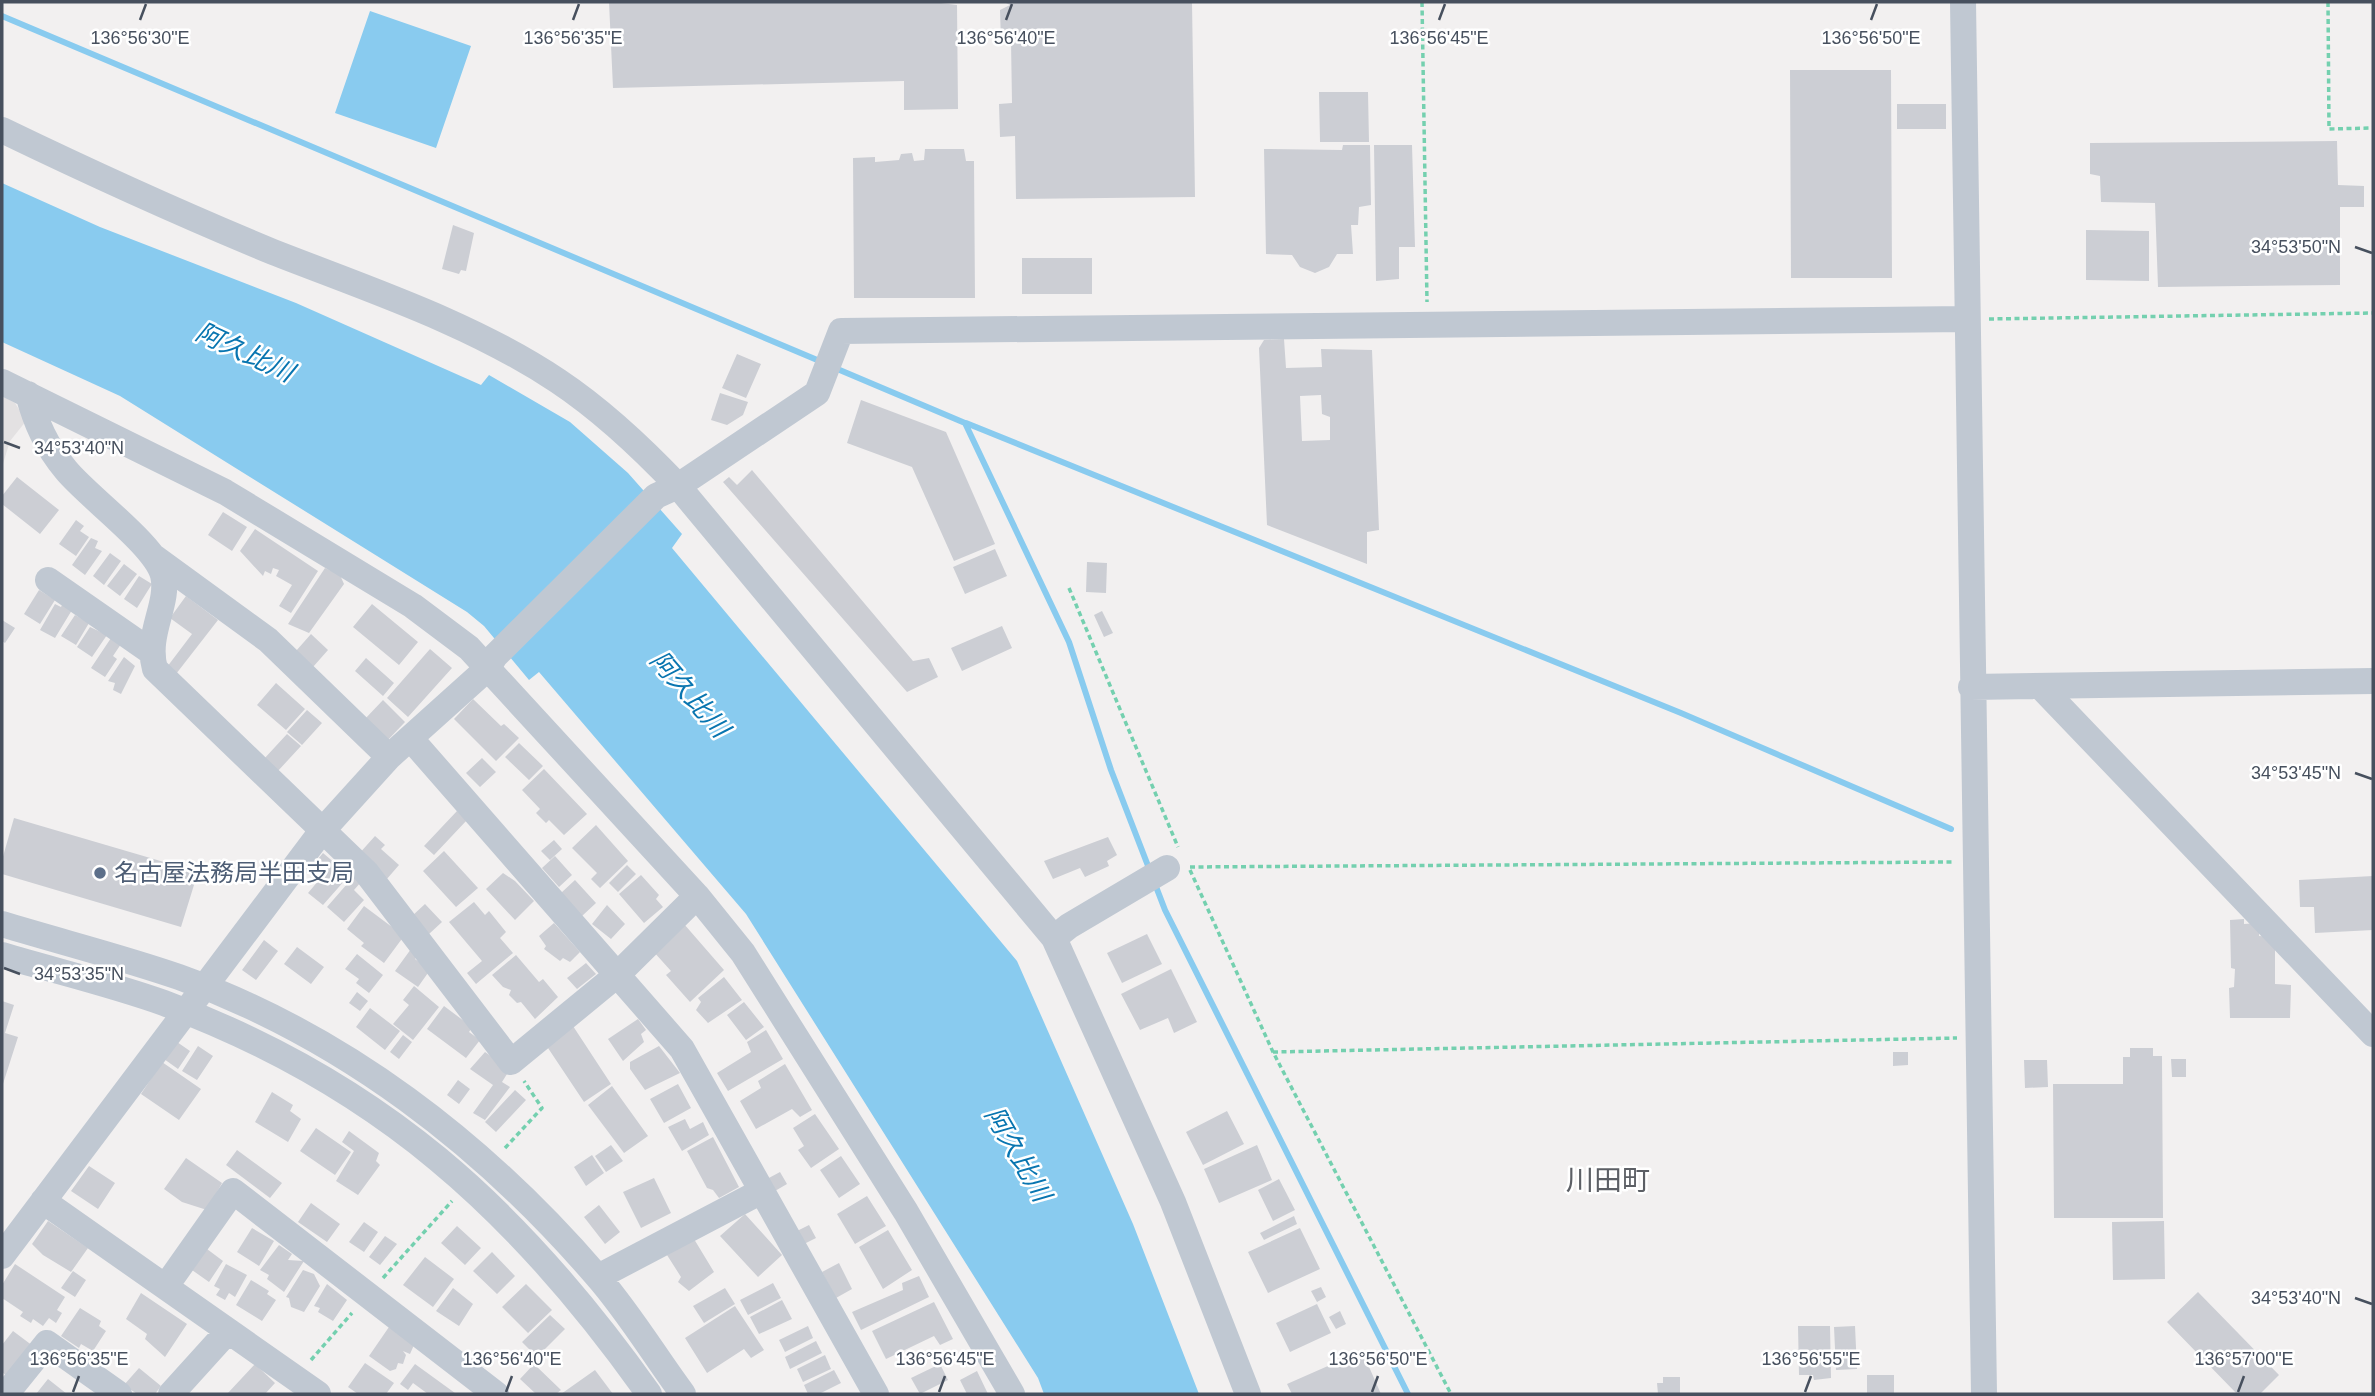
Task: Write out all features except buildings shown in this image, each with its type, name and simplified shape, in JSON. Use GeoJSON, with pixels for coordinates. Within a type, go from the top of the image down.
{"type":"FeatureCollection","features":[{"type":"Feature","properties":{"kind":"street"},"geometry":{"type":"LineString","coordinates":[[1963,2],[1983,1394]]}},
{"type":"Feature","properties":{"kind":"street"},"geometry":{"type":"LineString","coordinates":[[2,130],[155,202],[416,307],[489,342],[585,400],[646,452],[667,491],[1054,938],[1173,1202],[1248,1394]]}},
{"type":"Feature","properties":{"kind":"street"},"geometry":{"type":"LineString","coordinates":[[2,1256],[321,832],[388,757],[411,739],[492,662],[667,491],[817,393],[841,331],[1966,319]]}},
{"type":"Feature","properties":{"kind":"street"},"geometry":{"type":"LineString","coordinates":[[2,382],[225,492],[413,606],[492,662],[697,896],[751,965],[906,1212],[1012,1394]]}},
{"type":"Feature","properties":{"kind":"street"},"geometry":{"type":"LineString","coordinates":[[28,394],[38,427],[66,471],[154,557],[268,640],[388,757]]}},
{"type":"Feature","properties":{"kind":"street"},"geometry":{"type":"LineString","coordinates":[[154,557],[163,575],[163,591],[150,651],[155,669],[168,685],[366,872],[511,1062],[617,975],[697,896]]}},
{"type":"Feature","properties":{"kind":"street"},"geometry":{"type":"LineString","coordinates":[[48,580],[150,651]]}},
{"type":"Feature","properties":{"kind":"street"},"geometry":{"type":"LineString","coordinates":[[1971,687],[2373,681]]}},
{"type":"Feature","properties":{"kind":"street"},"geometry":{"type":"LineString","coordinates":[[2041,687],[2373,1034]]}},
{"type":"Feature","properties":{"kind":"street"},"geometry":{"type":"LineString","coordinates":[[411,739],[682,1049],[760,1192],[876,1394]]}},
{"type":"Feature","properties":{"kind":"street"},"geometry":{"type":"LineString","coordinates":[[1054,938],[1136,884],[1178,868]]}},
{"type":"Feature","properties":{"kind":"street"},"geometry":{"type":"LineString","coordinates":[[2,925],[179,977],[311,1039],[388,1084],[482,1158],[541,1215],[598,1277],[683,1394]]}},
{"type":"Feature","properties":{"kind":"street"},"geometry":{"type":"LineString","coordinates":[[2,955],[185,1012],[263,1045],[369,1106],[459,1174],[522,1235],[572,1291],[649,1394]]}},
{"type":"Feature","properties":{"kind":"street"},"geometry":{"type":"LineString","coordinates":[[166,1286],[233,1191],[496,1394]]}},
{"type":"Feature","properties":{"kind":"street"},"geometry":{"type":"LineString","coordinates":[[598,1277],[760,1192]]}},
{"type":"Feature","properties":{"kind":"street"},"geometry":{"type":"LineString","coordinates":[[43,1201],[318,1394]]}},
{"type":"Feature","properties":{"kind":"street"},"geometry":{"type":"LineString","coordinates":[[171,1394],[228,1331]]}},
{"type":"Feature","properties":{"kind":"street"},"geometry":{"type":"LineString","coordinates":[[6,1394],[47,1343],[119,1394]]}},
{"type":"Feature","properties":{"kind":"path"},"geometry":{"type":"LineString","coordinates":[[1422,2],[1427,325]]}},
{"type":"Feature","properties":{"kind":"path"},"geometry":{"type":"LineString","coordinates":[[2328,2],[2329,128],[2373,128]]}},
{"type":"Feature","properties":{"kind":"path"},"geometry":{"type":"LineString","coordinates":[[1966,319],[2373,313]]}},
{"type":"Feature","properties":{"kind":"path"},"geometry":{"type":"LineString","coordinates":[[1069,588],[1178,868],[1451,1394]]}},
{"type":"Feature","properties":{"kind":"path"},"geometry":{"type":"LineString","coordinates":[[1178,868],[1976,861]]}},
{"type":"Feature","properties":{"kind":"path"},"geometry":{"type":"LineString","coordinates":[[1273,1052],[1978,1037]]}},
{"type":"Feature","properties":{"kind":"path"},"geometry":{"type":"LineString","coordinates":[[501,1153],[542,1108],[511,1062]]}},
{"type":"Feature","properties":{"kind":"shaded area"},"geometry":{"type":"Polygon","coordinates":[[[2,396],[15,403],[26,421],[10,441],[2,467],[2,396]]]}},
{"type":"Feature","properties":{"kind":"water"},"geometry":{"type":"Polygon","coordinates":[[[370,11],[471,46],[436,148],[335,113],[370,11]]]}},
{"type":"Feature","properties":{"kind":"water","name":"阿久比川"},"geometry":{"type":"Polygon","coordinates":[[[2,183],[100,227],[296,303],[481,385],[489,375],[570,422],[628,473],[682,534],[672,548],[1017,961],[1133,1224],[1199,1394],[1044,1394],[1038,1378],[746,914],[539,672],[529,680],[484,626],[467,612],[120,396],[2,342],[2,183]]]}},
{"type":"Feature","properties":{"kind":"waterway"},"geometry":{"type":"LineString","coordinates":[[2,16],[822,362]]}},
{"type":"Feature","properties":{"kind":"waterway"},"geometry":{"type":"LineString","coordinates":[[835,368],[965,423],[1069,642],[1111,770],[1150,871]]}},
{"type":"Feature","properties":{"kind":"waterway"},"geometry":{"type":"LineString","coordinates":[[966,423],[1681,713],[1951,829]]}},
{"type":"Feature","properties":{"kind":"waterway"},"geometry":{"type":"LineString","coordinates":[[1155,884],[1165,910],[1408,1394]]}},
{"type":"Feature","properties":{"kind":"place","name":"名古屋法務局半田支局"},"geometry":{"type":"Point","coordinates":[100,873]}},
{"type":"Feature","properties":{"kind":"district","name":"川田町"},"geometry":{"type":"Point","coordinates":[1608,1180]}}]}
